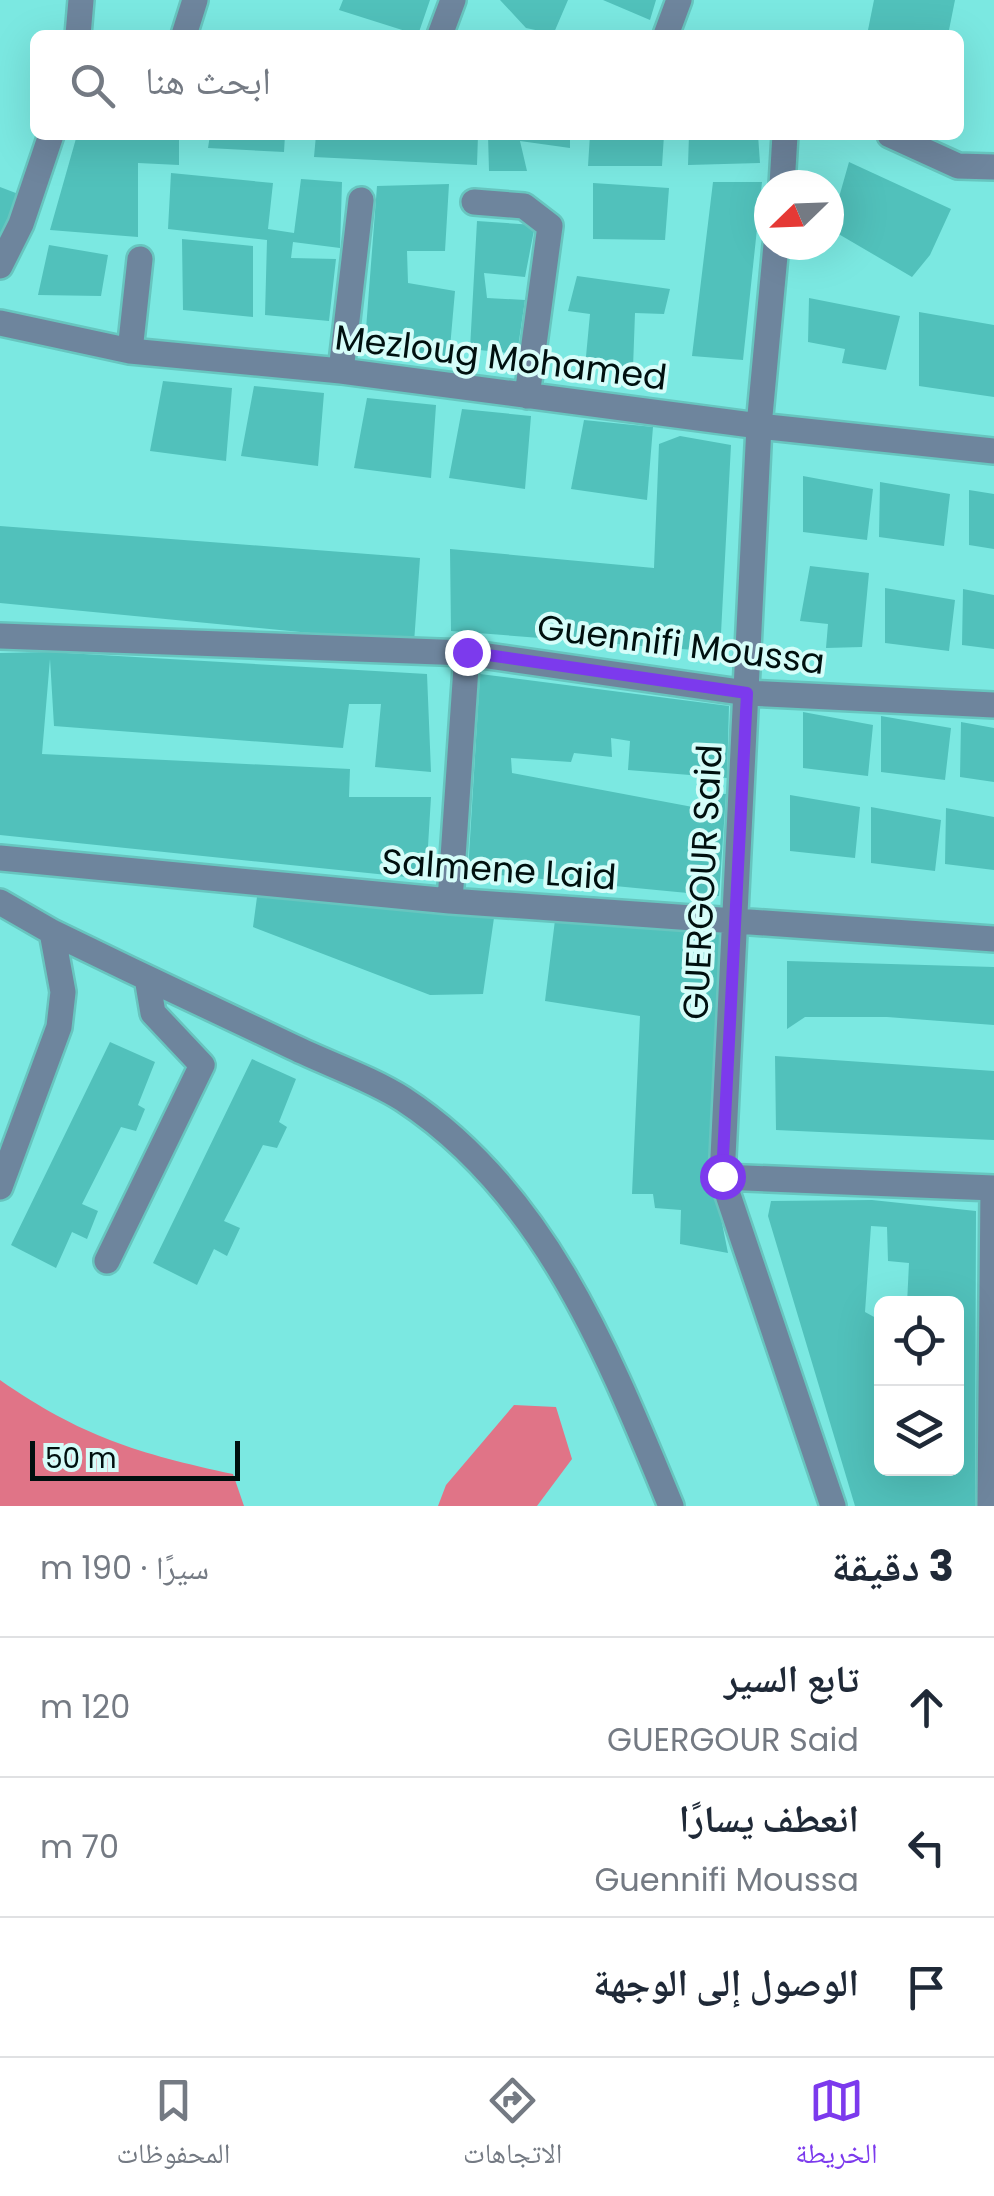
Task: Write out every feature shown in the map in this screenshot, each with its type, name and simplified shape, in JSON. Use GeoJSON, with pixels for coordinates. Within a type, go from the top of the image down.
{"type":"FeatureCollection","features":[{"type":"Feature","properties":{"kind":"street"},"geometry":{"type":"LineString","coordinates":[[78,30],[80,0]]}},
{"type":"Feature","properties":{"kind":"street"},"geometry":{"type":"LineString","coordinates":[[186,30],[196,0]]}},
{"type":"Feature","properties":{"kind":"street"},"geometry":{"type":"LineString","coordinates":[[442,30],[452,0]]}},
{"type":"Feature","properties":{"kind":"street"},"geometry":{"type":"LineString","coordinates":[[668,30],[679,0]]}},
{"type":"Feature","properties":{"kind":"street"},"geometry":{"type":"LineString","coordinates":[[0,266],[21,224],[48,140]]}},
{"type":"Feature","properties":{"kind":"street"},"geometry":{"type":"LineString","coordinates":[[783,170],[786,140]]}},
{"type":"Feature","properties":{"kind":"street"},"geometry":{"type":"LineString","coordinates":[[901,140],[958,166],[994,168]]}},
{"type":"Feature","properties":{"kind":"street"},"geometry":{"type":"LineString","coordinates":[[342,371],[361,200]]}},
{"type":"Feature","properties":{"kind":"street"},"geometry":{"type":"LineString","coordinates":[[474,202],[524,206],[550,226],[527,396]]}},
{"type":"Feature","properties":{"kind":"street"},"geometry":{"type":"LineString","coordinates":[[130,351],[140,260]]}},
{"type":"Feature","properties":{"kind":"street","name":"GUERGOUR Said"},"geometry":{"type":"LineString","coordinates":[[775,260],[759,426],[722,1176],[833,1506]]}},
{"type":"Feature","properties":{"kind":"street","name":"Mezloug Mohamed"},"geometry":{"type":"LineString","coordinates":[[0,323],[130,351],[342,371],[759,426],[994,451]]}},
{"type":"Feature","properties":{"kind":"street","name":"Guennifi Moussa"},"geometry":{"type":"LineString","coordinates":[[0,636],[467,652],[747,693],[994,705]]}},
{"type":"Feature","properties":{"kind":"street"},"geometry":{"type":"LineString","coordinates":[[450,901],[467,652]]}},
{"type":"Feature","properties":{"kind":"street","name":"Salmene Laid"},"geometry":{"type":"LineString","coordinates":[[0,858],[450,901],[994,939]]}},
{"type":"Feature","properties":{"kind":"street"},"geometry":{"type":"LineString","coordinates":[[0,902],[52,932],[402,1099],[459,1146],[518,1209],[574,1287],[612,1363],[671,1506]]}},
{"type":"Feature","properties":{"kind":"street"},"geometry":{"type":"LineString","coordinates":[[0,1187],[60,1027],[64,992],[52,932]]}},
{"type":"Feature","properties":{"kind":"street"},"geometry":{"type":"LineString","coordinates":[[107,1262],[202,1066],[154,1012],[147,978]]}},
{"type":"Feature","properties":{"kind":"street"},"geometry":{"type":"LineString","coordinates":[[722,1176],[994,1188],[990,1506]]}},
{"type":"Feature","properties":{"kind":"shaded area"},"geometry":{"type":"Polygon","coordinates":[[[0,1380],[57,1415],[111,1440],[168,1459],[233,1474],[244,1506],[0,1506],[0,1380]]]}},
{"type":"Feature","properties":{"kind":"shaded area"},"geometry":{"type":"Polygon","coordinates":[[[514,1405],[556,1407],[572,1459],[537,1506],[438,1506],[446,1485],[514,1405]]]}},
{"type":"Feature","properties":{"kind":"building"},"geometry":{"type":"Polygon","coordinates":[[[343,0],[430,0],[420,30],[402,30],[339,10],[343,0]]]}},
{"type":"Feature","properties":{"kind":"building"},"geometry":{"type":"Polygon","coordinates":[[[500,0],[568,0],[555,30],[526,28],[500,0]]]}},
{"type":"Feature","properties":{"kind":"building"},"geometry":{"type":"Polygon","coordinates":[[[603,0],[656,0],[650,20],[603,0]]]}},
{"type":"Feature","properties":{"kind":"building"},"geometry":{"type":"Polygon","coordinates":[[[874,0],[955,0],[949,30],[868,30],[874,0]]]}},
{"type":"Feature","properties":{"kind":"building"},"geometry":{"type":"Polygon","coordinates":[[[76,140],[179,140],[179,165],[138,163],[138,237],[50,230],[76,140]]]}},
{"type":"Feature","properties":{"kind":"building"},"geometry":{"type":"Polygon","coordinates":[[[209,140],[285,140],[284,152],[208,148],[209,140]]]}},
{"type":"Feature","properties":{"kind":"building"},"geometry":{"type":"Polygon","coordinates":[[[316,140],[478,140],[477,165],[314,157],[316,140]]]}},
{"type":"Feature","properties":{"kind":"building"},"geometry":{"type":"Polygon","coordinates":[[[488,140],[570,140],[570,148],[520,141],[527,171],[489,171],[488,140]]]}},
{"type":"Feature","properties":{"kind":"building"},"geometry":{"type":"Polygon","coordinates":[[[590,140],[664,140],[662,166],[588,166],[590,140]]]}},
{"type":"Feature","properties":{"kind":"building"},"geometry":{"type":"Polygon","coordinates":[[[689,140],[758,140],[760,163],[688,165],[689,140]]]}},
{"type":"Feature","properties":{"kind":"building"},"geometry":{"type":"Polygon","coordinates":[[[849,162],[951,209],[930,255],[912,277],[844,237],[844,180],[849,162]]]}},
{"type":"Feature","properties":{"kind":"building"},"geometry":{"type":"Polygon","coordinates":[[[171,173],[273,183],[268,229],[294,233],[301,179],[342,182],[340,248],[293,242],[291,258],[336,259],[329,321],[265,315],[267,240],[168,229],[171,173]]]}},
{"type":"Feature","properties":{"kind":"building"},"geometry":{"type":"Polygon","coordinates":[[[713,182],[754,182],[754,257],[743,360],[692,356],[713,182]]]}},
{"type":"Feature","properties":{"kind":"building"},"geometry":{"type":"Polygon","coordinates":[[[593,183],[669,188],[665,240],[593,239],[593,183]]]}},
{"type":"Feature","properties":{"kind":"building"},"geometry":{"type":"Polygon","coordinates":[[[449,184],[445,251],[407,251],[408,283],[455,291],[449,359],[365,342],[377,186],[449,184]]]}},
{"type":"Feature","properties":{"kind":"building"},"geometry":{"type":"Polygon","coordinates":[[[0,187],[21,195],[0,258],[0,187]]]}},
{"type":"Feature","properties":{"kind":"building"},"geometry":{"type":"Polygon","coordinates":[[[477,221],[535,225],[525,277],[484,273],[487,298],[525,300],[517,354],[470,349],[477,221]]]}},
{"type":"Feature","properties":{"kind":"building"},"geometry":{"type":"Polygon","coordinates":[[[182,239],[253,246],[253,317],[183,310],[182,239]]]}},
{"type":"Feature","properties":{"kind":"building"},"geometry":{"type":"Polygon","coordinates":[[[49,245],[108,255],[101,296],[38,295],[49,245]]]}},
{"type":"Feature","properties":{"kind":"building"},"geometry":{"type":"Polygon","coordinates":[[[577,276],[670,289],[664,314],[635,313],[633,368],[585,367],[590,314],[568,311],[577,276]]]}},
{"type":"Feature","properties":{"kind":"building"},"geometry":{"type":"Polygon","coordinates":[[[809,298],[900,316],[886,370],[842,363],[845,349],[808,342],[809,298]]]}},
{"type":"Feature","properties":{"kind":"building"},"geometry":{"type":"Polygon","coordinates":[[[919,312],[994,325],[994,397],[919,386],[919,312]]]}},
{"type":"Feature","properties":{"kind":"building"},"geometry":{"type":"Polygon","coordinates":[[[163,381],[232,388],[226,461],[150,451],[163,381]]]}},
{"type":"Feature","properties":{"kind":"building"},"geometry":{"type":"Polygon","coordinates":[[[254,386],[324,393],[318,466],[241,456],[254,386]]]}},
{"type":"Feature","properties":{"kind":"building"},"geometry":{"type":"Polygon","coordinates":[[[367,398],[436,405],[431,478],[354,468],[367,398]]]}},
{"type":"Feature","properties":{"kind":"building"},"geometry":{"type":"Polygon","coordinates":[[[462,409],[531,416],[525,489],[449,478],[462,409]]]}},
{"type":"Feature","properties":{"kind":"building"},"geometry":{"type":"Polygon","coordinates":[[[584,420],[653,427],[647,500],[571,489],[584,420]]]}},
{"type":"Feature","properties":{"kind":"building"},"geometry":{"type":"Polygon","coordinates":[[[680,436],[731,445],[720,652],[451,631],[450,549],[654,568],[659,444],[680,436]]]}},
{"type":"Feature","properties":{"kind":"building"},"geometry":{"type":"Polygon","coordinates":[[[803,476],[873,489],[867,540],[803,532],[803,476]]]}},
{"type":"Feature","properties":{"kind":"building"},"geometry":{"type":"Polygon","coordinates":[[[880,482],[950,494],[944,546],[879,537],[880,482]]]}},
{"type":"Feature","properties":{"kind":"building"},"geometry":{"type":"Polygon","coordinates":[[[969,490],[994,494],[994,549],[969,545],[969,490]]]}},
{"type":"Feature","properties":{"kind":"building"},"geometry":{"type":"Polygon","coordinates":[[[0,526],[420,558],[414,643],[0,603],[0,526]]]}},
{"type":"Feature","properties":{"kind":"building"},"geometry":{"type":"Polygon","coordinates":[[[810,566],[869,573],[862,647],[826,648],[828,624],[800,621],[810,566]]]}},
{"type":"Feature","properties":{"kind":"building"},"geometry":{"type":"Polygon","coordinates":[[[885,588],[955,600],[949,651],[885,643],[885,588]]]}},
{"type":"Feature","properties":{"kind":"building"},"geometry":{"type":"Polygon","coordinates":[[[963,589],[994,595],[994,649],[962,645],[963,589]]]}},
{"type":"Feature","properties":{"kind":"building"},"geometry":{"type":"Polygon","coordinates":[[[49,652],[427,674],[431,772],[375,767],[381,704],[349,704],[343,748],[54,726],[50,659],[42,754],[350,769],[349,797],[431,797],[426,879],[0,835],[0,653],[49,652]]]}},
{"type":"Feature","properties":{"kind":"building"},"geometry":{"type":"Polygon","coordinates":[[[480,674],[729,706],[727,778],[628,770],[630,741],[611,738],[612,757],[574,753],[571,762],[511,758],[512,773],[698,808],[702,793],[726,794],[719,896],[468,872],[480,674]]]}},
{"type":"Feature","properties":{"kind":"building"},"geometry":{"type":"Polygon","coordinates":[[[803,712],[873,725],[868,776],[803,768],[803,712]]]}},
{"type":"Feature","properties":{"kind":"building"},"geometry":{"type":"Polygon","coordinates":[[[881,716],[951,728],[945,780],[881,772],[881,716]]]}},
{"type":"Feature","properties":{"kind":"building"},"geometry":{"type":"Polygon","coordinates":[[[961,722],[994,728],[994,782],[960,777],[961,722]]]}},
{"type":"Feature","properties":{"kind":"building"},"geometry":{"type":"Polygon","coordinates":[[[790,795],[860,807],[855,858],[790,851],[790,795]]]}},
{"type":"Feature","properties":{"kind":"building"},"geometry":{"type":"Polygon","coordinates":[[[871,807],[941,820],[935,871],[871,863],[871,807]]]}},
{"type":"Feature","properties":{"kind":"building"},"geometry":{"type":"Polygon","coordinates":[[[946,808],[994,817],[994,870],[945,864],[946,808]]]}},
{"type":"Feature","properties":{"kind":"building"},"geometry":{"type":"Polygon","coordinates":[[[257,897],[495,911],[483,994],[430,995],[253,927],[257,897]]]}},
{"type":"Feature","properties":{"kind":"building"},"geometry":{"type":"Polygon","coordinates":[[[555,920],[725,934],[717,1198],[728,1253],[680,1244],[681,1210],[655,1208],[653,1194],[632,1194],[640,1016],[545,1001],[555,920]]]}},
{"type":"Feature","properties":{"kind":"building"},"geometry":{"type":"Polygon","coordinates":[[[787,961],[994,967],[994,1025],[887,1017],[805,1017],[787,1029],[787,961]]]}},
{"type":"Feature","properties":{"kind":"building"},"geometry":{"type":"Polygon","coordinates":[[[110,1042],[155,1062],[138,1105],[145,1109],[136,1131],[121,1127],[82,1204],[98,1211],[87,1239],[72,1232],[56,1268],[11,1245],[110,1042]]]}},
{"type":"Feature","properties":{"kind":"building"},"geometry":{"type":"Polygon","coordinates":[[[775,1056],[994,1071],[994,1140],[776,1130],[775,1056]]]}},
{"type":"Feature","properties":{"kind":"building"},"geometry":{"type":"Polygon","coordinates":[[[252,1059],[296,1079],[279,1122],[287,1127],[277,1148],[263,1145],[224,1221],[240,1228],[227,1256],[214,1249],[197,1285],[153,1263],[252,1059]]]}},
{"type":"Feature","properties":{"kind":"building"},"geometry":{"type":"Polygon","coordinates":[[[872,1200],[976,1211],[975,1506],[855,1506],[768,1216],[771,1201],[872,1200]]]}},
{"type":"Feature","properties":{"kind":"route"},"geometry":{"type":"LineString","coordinates":[[467,652],[747,693],[722,1176]]}}]}
